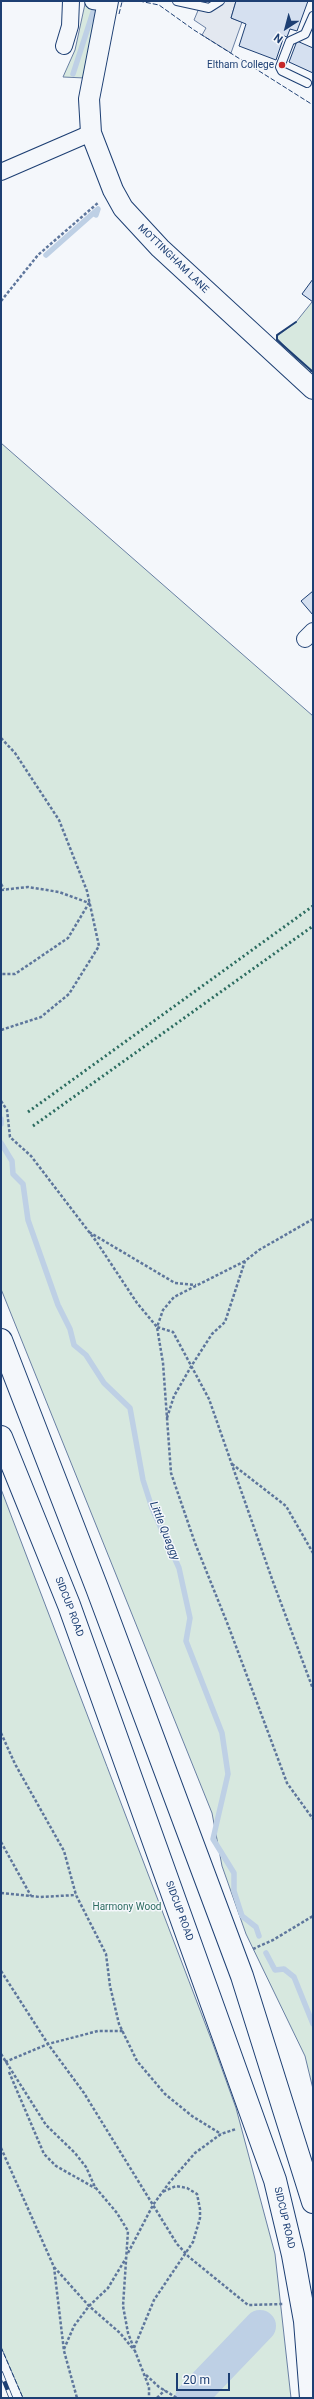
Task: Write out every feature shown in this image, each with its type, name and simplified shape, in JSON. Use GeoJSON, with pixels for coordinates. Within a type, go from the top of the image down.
{"type":"FeatureCollection","features":[{"type":"Feature","properties":{"kind":"highway"},"geometry":{"type":"LineString","coordinates":[[1,1340],[97,1588],[242,1976],[313,2202]]}},
{"type":"Feature","properties":{"kind":"highway","name":"SIDCUP ROAD"},"geometry":{"type":"LineString","coordinates":[[1,1437],[69,1605],[275,2180],[293,2255],[302,2304],[311,2398]]}},
{"type":"Feature","properties":{"kind":"street"},"geometry":{"type":"LineString","coordinates":[[64,46],[70,26],[71,1]]}},
{"type":"Feature","properties":{"kind":"street","name":"MOTTINGHAM LANE"},"geometry":{"type":"LineString","coordinates":[[103,2],[89,99],[91,134],[113,190],[138,226],[312,386]]}},
{"type":"Feature","properties":{"kind":"street"},"geometry":{"type":"LineString","coordinates":[[1,172],[91,134]]}},
{"type":"Feature","properties":{"kind":"lane"},"geometry":{"type":"LineString","coordinates":[[177,1],[204,8],[213,6],[220,1]]}},
{"type":"Feature","properties":{"kind":"lane"},"geometry":{"type":"LineString","coordinates":[[307,83],[282,72],[280,67],[290,41],[305,34],[313,16]]}},
{"type":"Feature","properties":{"kind":"path"},"geometry":{"type":"LineString","coordinates":[[1,301],[38,255],[102,200]]}},
{"type":"Feature","properties":{"kind":"path"},"geometry":{"type":"LineString","coordinates":[[1,738],[15,753],[59,820],[89,903],[99,946],[69,994],[41,1017],[1,1030]]}},
{"type":"Feature","properties":{"kind":"path"},"geometry":{"type":"LineString","coordinates":[[1,884],[3,890],[28,887],[59,892],[89,903]]}},
{"type":"Feature","properties":{"kind":"path"},"geometry":{"type":"LineString","coordinates":[[1,974],[15,974],[68,938],[89,903]]}},
{"type":"Feature","properties":{"kind":"path"},"geometry":{"type":"LineString","coordinates":[[1,1101],[7,1110],[10,1137],[31,1156],[88,1231],[137,1303],[157,1327],[173,1332],[192,1365],[209,1400],[272,1579],[313,1689]]}},
{"type":"Feature","properties":{"kind":"path"},"geometry":{"type":"LineString","coordinates":[[313,1220],[259,1250],[245,1261],[174,1297],[163,1310],[157,1327],[163,1363],[171,1473],[195,1543],[287,1783],[313,1819]]}},
{"type":"Feature","properties":{"kind":"path"},"geometry":{"type":"LineString","coordinates":[[88,1231],[175,1282],[197,1285]]}},
{"type":"Feature","properties":{"kind":"path"},"geometry":{"type":"LineString","coordinates":[[167,1421],[174,1396],[192,1365],[212,1334],[225,1322],[245,1261]]}},
{"type":"Feature","properties":{"kind":"path"},"geometry":{"type":"LineString","coordinates":[[232,1463],[286,1506],[313,1554]]}},
{"type":"Feature","properties":{"kind":"path"},"geometry":{"type":"LineString","coordinates":[[1,1733],[15,1764],[64,1852],[76,1895],[106,1954],[110,1986],[123,2031],[137,2061],[165,2094],[192,2116],[221,2134]]}},
{"type":"Feature","properties":{"kind":"path"},"geometry":{"type":"LineString","coordinates":[[1,1842],[31,1896]]}},
{"type":"Feature","properties":{"kind":"path"},"geometry":{"type":"LineString","coordinates":[[1,1893],[31,1896],[76,1895]]}},
{"type":"Feature","properties":{"kind":"path"},"geometry":{"type":"LineString","coordinates":[[247,1951],[273,1940],[313,1916]]}},
{"type":"Feature","properties":{"kind":"path"},"geometry":{"type":"LineString","coordinates":[[1,1971],[48,2044],[84,2093],[177,2244],[248,2305],[302,2304]]}},
{"type":"Feature","properties":{"kind":"path"},"geometry":{"type":"LineString","coordinates":[[5,2061],[48,2044],[98,2031],[123,2031]]}},
{"type":"Feature","properties":{"kind":"path"},"geometry":{"type":"LineString","coordinates":[[1,2054],[46,2125],[75,2153],[86,2167],[96,2189],[117,2213],[128,2231],[128,2255],[123,2306],[134,2348],[149,2387],[149,2398]]}},
{"type":"Feature","properties":{"kind":"path"},"geometry":{"type":"LineString","coordinates":[[5,2061],[44,2154],[56,2166],[96,2189]]}},
{"type":"Feature","properties":{"kind":"path"},"geometry":{"type":"LineString","coordinates":[[64,2349],[74,2326],[89,2306],[108,2288],[128,2255],[153,2205],[195,2152],[221,2134],[255,2124]]}},
{"type":"Feature","properties":{"kind":"path"},"geometry":{"type":"LineString","coordinates":[[1,2148],[54,2267],[64,2349],[77,2398]]}},
{"type":"Feature","properties":{"kind":"path"},"geometry":{"type":"LineString","coordinates":[[134,2348],[154,2300],[187,2254],[193,2242],[200,2218],[197,2194],[187,2188],[176,2186],[162,2192]]}},
{"type":"Feature","properties":{"kind":"path"},"geometry":{"type":"LineString","coordinates":[[54,2267],[89,2306],[120,2333],[137,2354]]}},
{"type":"Feature","properties":{"kind":"path"},"geometry":{"type":"LineString","coordinates":[[144,2373],[177,2398]]}},
{"type":"Feature","properties":{"kind":"path"},"geometry":{"type":"LineString","coordinates":[[157,2398],[165,2390]]}},
{"type":"Feature","properties":{"kind":"green space"},"geometry":{"type":"Polygon","coordinates":[[[85,4],[102,8],[85,78],[63,77],[75,50],[85,4]]]}},
{"type":"Feature","properties":{"kind":"green space"},"geometry":{"type":"Polygon","coordinates":[[[312,302],[313,372],[308,371],[276,337],[296,322],[312,302]]]}},
{"type":"Feature","properties":{"kind":"green space"},"geometry":{"type":"Polygon","coordinates":[[[1,443],[313,716],[313,2089],[305,2056],[246,1934],[222,1866],[212,1813],[1,1289],[1,443]]]}},
{"type":"Feature","properties":{"kind":"green space","name":"Harmony Wood"},"geometry":{"type":"Polygon","coordinates":[[[1,1489],[213,2044],[236,2108],[275,2254],[291,2398],[23,2398],[1,2347],[1,1489]]]}},
{"type":"Feature","properties":{"kind":"shaded area"},"geometry":{"type":"Polygon","coordinates":[[[202,1],[236,1],[231,18],[242,22],[231,53],[202,35],[206,28],[194,20],[202,1]]]}},
{"type":"Feature","properties":{"kind":"building"},"geometry":{"type":"Polygon","coordinates":[[[236,1],[308,1],[297,31],[290,29],[287,37],[284,36],[276,60],[239,46],[246,24],[231,18],[236,1]]]}},
{"type":"Feature","properties":{"kind":"building"},"geometry":{"type":"Polygon","coordinates":[[[297,41],[313,48],[313,73],[289,62],[297,41]]]}},
{"type":"Feature","properties":{"kind":"building"},"geometry":{"type":"Polygon","coordinates":[[[313,279],[313,302],[302,294],[313,279]]]}},
{"type":"Feature","properties":{"kind":"building"},"geometry":{"type":"Polygon","coordinates":[[[313,591],[313,615],[301,601],[313,591]]]}},
{"type":"Feature","properties":{"kind":"waterway"},"geometry":{"type":"LineString","coordinates":[[73,74],[94,9]]}},
{"type":"Feature","properties":{"kind":"waterway"},"geometry":{"type":"LineString","coordinates":[[46,255],[98,209],[96,215]]}},
{"type":"Feature","properties":{"kind":"waterway","name":"Little Quaggy"},"geometry":{"type":"LineString","coordinates":[[1,1119],[1,1124]]}},
{"type":"Feature","properties":{"kind":"waterway","name":"Little Quaggy"},"geometry":{"type":"LineString","coordinates":[[1,1143],[12,1161],[13,1174],[23,1184],[28,1220],[58,1305],[70,1329],[74,1345],[86,1355],[104,1383],[130,1408],[143,1480],[152,1508],[179,1568],[190,1618],[186,1641],[222,1733],[228,1774],[213,1839],[234,1873],[234,1891],[242,1916],[256,1927],[259,1936]]}},
{"type":"Feature","properties":{"kind":"waterway"},"geometry":{"type":"LineString","coordinates":[[266,1953],[275,1970],[284,1969],[294,1977],[313,2024]]}},
{"type":"Feature","properties":{"kind":"waterway"},"geometry":{"type":"LineString","coordinates":[[191,2398],[260,2326]]}},
{"type":"Feature","properties":{"kind":"railway"},"geometry":{"type":"LineString","coordinates":[[1,2373],[11,2398]]}},
{"type":"Feature","properties":{"kind":"hedge"},"geometry":{"type":"LineString","coordinates":[[28,1112],[313,906]]}},
{"type":"Feature","properties":{"kind":"hedge"},"geometry":{"type":"LineString","coordinates":[[33,1126],[313,926]]}},
{"type":"Feature","properties":{"kind":"fence"},"geometry":{"type":"LineString","coordinates":[[119,14],[122,2],[127,1]]}},
{"type":"Feature","properties":{"kind":"fence"},"geometry":{"type":"LineString","coordinates":[[139,1],[159,5],[194,30],[313,105]]}},
{"type":"Feature","properties":{"kind":"fence"},"geometry":{"type":"LineString","coordinates":[[1,2347],[23,2398]]}},
{"type":"Feature","properties":{"kind":"wall"},"geometry":{"type":"LineString","coordinates":[[296,322],[277,335],[277,340],[313,372]]}},
{"type":"Feature","properties":{"kind":"place","name":"Eltham College"},"geometry":{"type":"Point","coordinates":[282,65]}}]}
